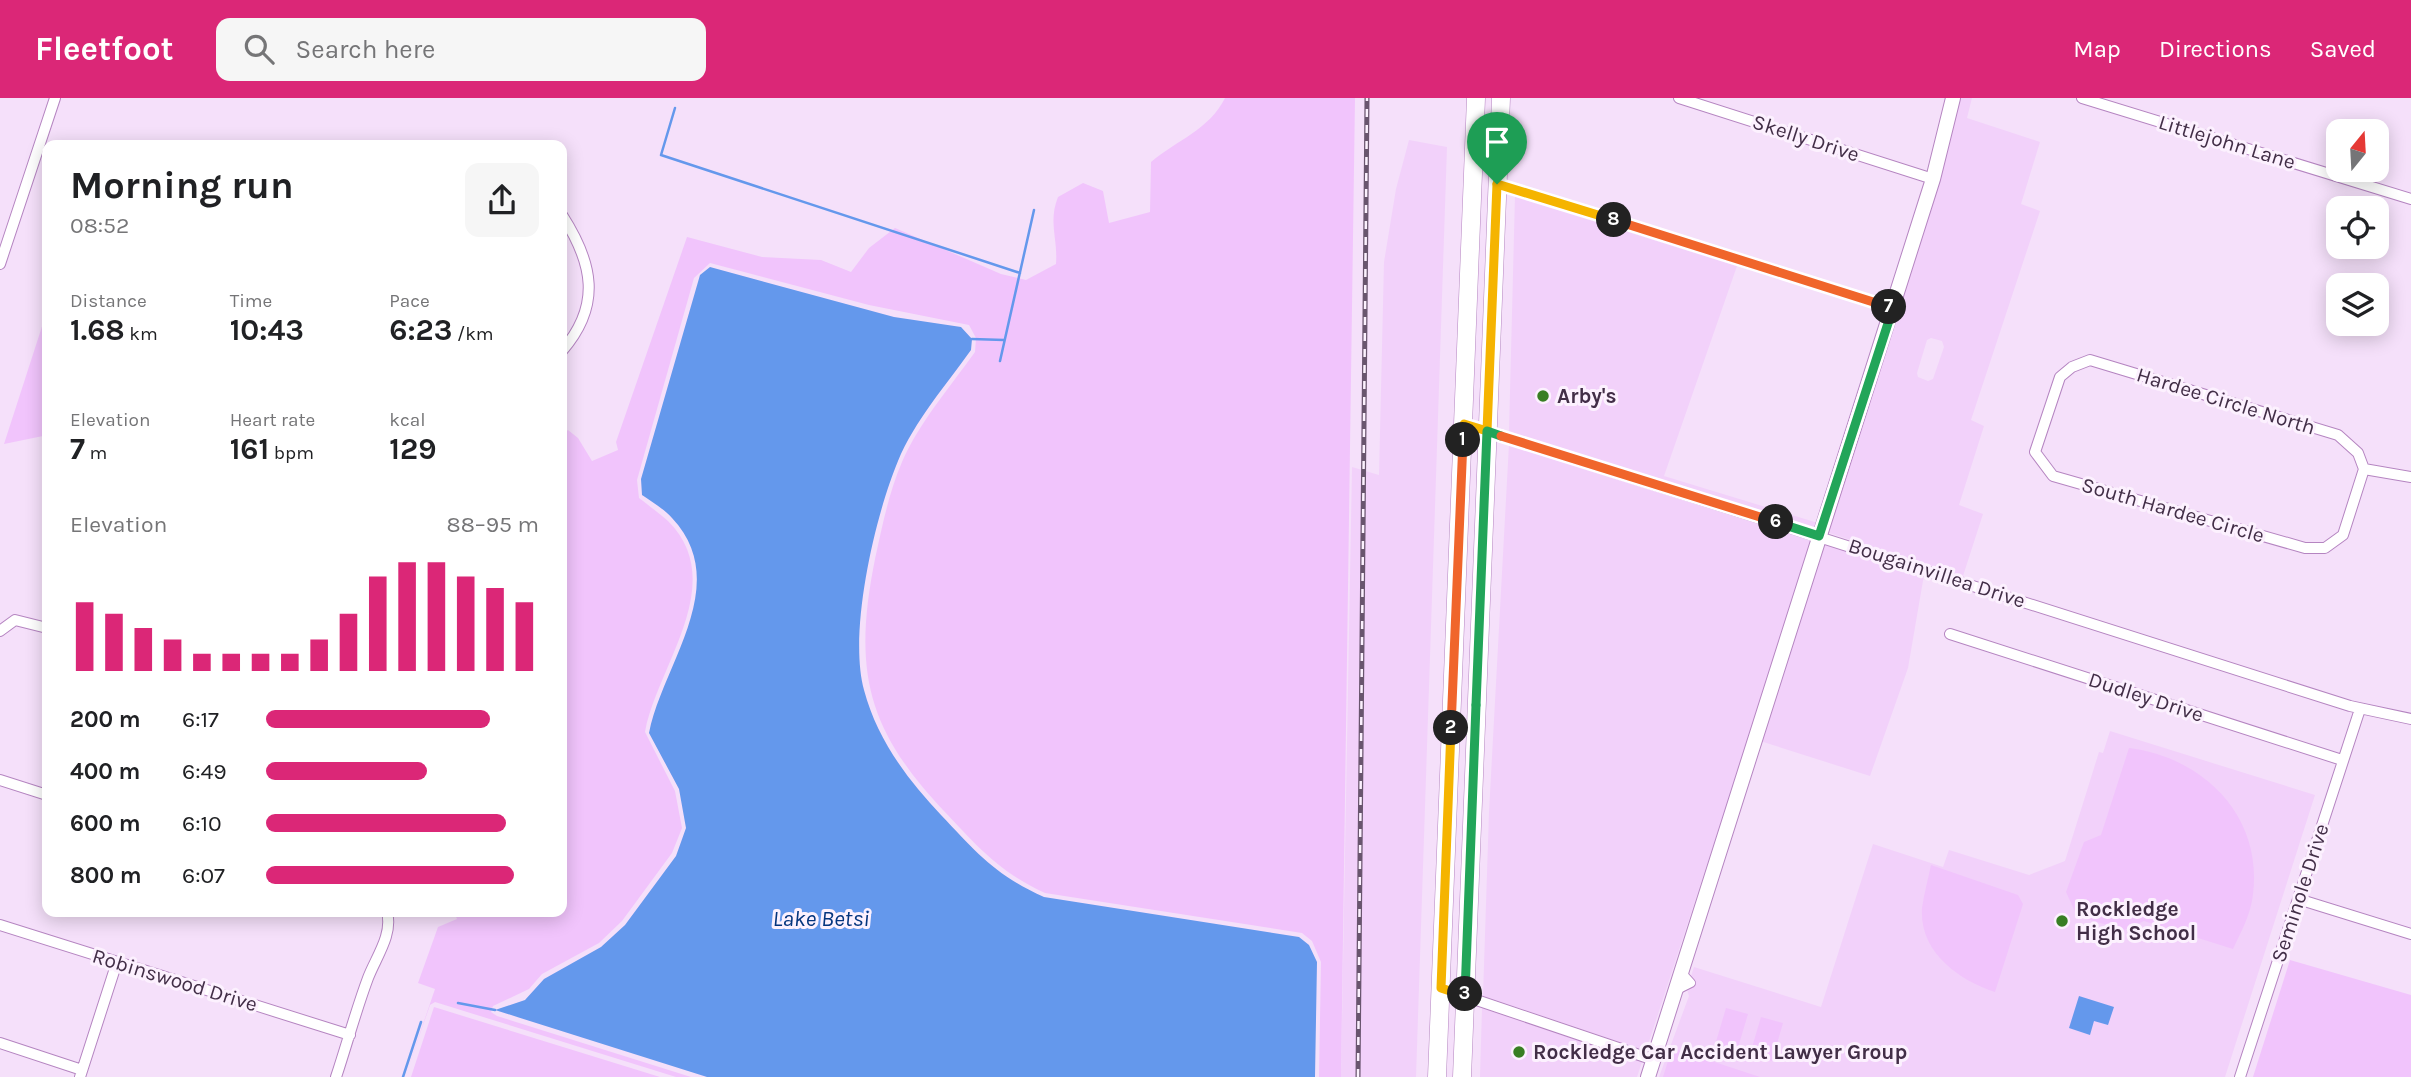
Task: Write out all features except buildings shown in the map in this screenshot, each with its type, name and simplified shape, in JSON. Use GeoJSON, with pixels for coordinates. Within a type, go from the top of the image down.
{"type":"FeatureCollection","features":[{"type":"Feature","properties":{"kind":"main road"},"geometry":{"type":"LineString","coordinates":[[1437,1077],[1476,98]]}},
{"type":"Feature","properties":{"kind":"main road"},"geometry":{"type":"LineString","coordinates":[[1462,1077],[1501,98]]}},
{"type":"Feature","properties":{"kind":"main road"},"geometry":{"type":"LineString","coordinates":[[1475,144],[1486,172],[1497,184]]}},
{"type":"Feature","properties":{"kind":"main road"},"geometry":{"type":"LineString","coordinates":[[1453,678],[1463,702],[1476,719]]}},
{"type":"Feature","properties":{"kind":"main road"},"geometry":{"type":"LineString","coordinates":[[1450,752],[1465,770],[1473,789]]}},
{"type":"Feature","properties":{"kind":"street"},"geometry":{"type":"LineString","coordinates":[[0,264],[55,98]]}},
{"type":"Feature","properties":{"kind":"street","name":"Skelly Drive"},"geometry":{"type":"LineString","coordinates":[[1679,98],[1933,179]]}},
{"type":"Feature","properties":{"kind":"street"},"geometry":{"type":"LineString","coordinates":[[1648,1077],[1933,179],[1953,98]]}},
{"type":"Feature","properties":{"kind":"street","name":"Littlejohn Lane"},"geometry":{"type":"LineString","coordinates":[[2082,98],[2411,199]]}},
{"type":"Feature","properties":{"kind":"street"},"geometry":{"type":"LineString","coordinates":[[1497,184],[1892,308]]}},
{"type":"Feature","properties":{"kind":"street"},"geometry":{"type":"LineString","coordinates":[[567,224],[585,256],[589,282],[587,313],[575,337],[567,346]]}},
{"type":"Feature","properties":{"kind":"street","name":"Hardee Circle North"},"geometry":{"type":"LineString","coordinates":[[2072,367],[2090,360],[2338,435],[2358,453],[2364,469]]}},
{"type":"Feature","properties":{"kind":"street","name":"South Hardee Circle"},"geometry":{"type":"LineString","coordinates":[[2072,367],[2060,377],[2035,452],[2053,476],[2305,548],[2325,548],[2343,535],[2364,469]]}},
{"type":"Feature","properties":{"kind":"street","name":"Bougainvillea Drive"},"geometry":{"type":"LineString","coordinates":[[1464,424],[2360,709],[2387,712],[2411,719]]}},
{"type":"Feature","properties":{"kind":"street"},"geometry":{"type":"LineString","coordinates":[[2364,469],[2411,477]]}},
{"type":"Feature","properties":{"kind":"street"},"geometry":{"type":"LineString","coordinates":[[0,631],[15,620],[42,627]]}},
{"type":"Feature","properties":{"kind":"street","name":"Dudley Drive"},"geometry":{"type":"LineString","coordinates":[[1950,634],[2343,760]]}},
{"type":"Feature","properties":{"kind":"street","name":"Seminole Drive"},"geometry":{"type":"LineString","coordinates":[[2241,1077],[2360,709]]}},
{"type":"Feature","properties":{"kind":"street"},"geometry":{"type":"LineString","coordinates":[[0,780],[42,793]]}},
{"type":"Feature","properties":{"kind":"street"},"geometry":{"type":"LineString","coordinates":[[2298,899],[2411,934]]}},
{"type":"Feature","properties":{"kind":"street"},"geometry":{"type":"LineString","coordinates":[[336,1077],[389,924],[388,917]]}},
{"type":"Feature","properties":{"kind":"street","name":"Robinswood Drive"},"geometry":{"type":"LineString","coordinates":[[0,925],[350,1035]]}},
{"type":"Feature","properties":{"kind":"street"},"geometry":{"type":"LineString","coordinates":[[0,1043],[81,1074],[117,962]]}},
{"type":"Feature","properties":{"kind":"street"},"geometry":{"type":"LineString","coordinates":[[1441,988],[1654,1060]]}},
{"type":"Feature","properties":{"kind":"shaded area"},"geometry":{"type":"Polygon","coordinates":[[[1225,98],[1355,98],[1341,1077],[1319,1077],[1321,962],[1312,941],[1302,933],[1045,893],[1001,867],[967,835],[917,780],[897,752],[882,724],[872,695],[866,633],[868,598],[886,510],[902,462],[917,433],[975,352],[976,338],[969,325],[869,305],[710,263],[694,278],[637,480],[639,498],[668,521],[685,545],[692,571],[691,598],[684,625],[645,732],[675,791],[682,828],[672,853],[622,921],[599,943],[542,974],[529,989],[493,1006],[491,1012],[691,1077],[676,1077],[435,1002],[430,1005],[405,1077],[435,989],[418,983],[438,927],[457,919],[456,917],[567,917],[567,431],[578,438],[592,461],[618,450],[616,442],[687,237],[762,257],[821,260],[851,272],[869,248],[895,228],[1001,274],[1026,280],[1056,264],[1054,214],[1058,197],[1083,183],[1103,191],[1109,223],[1150,212],[1151,162],[1201,127],[1225,98]]]}},
{"type":"Feature","properties":{"kind":"shaded area"},"geometry":{"type":"Polygon","coordinates":[[[1958,98],[1972,98],[1967,118],[2040,142],[2021,204],[2040,211],[1971,420],[1984,426],[1959,505],[1983,514],[1963,576],[1826,532],[1958,98]],[[1931,338],[1927,340],[1918,377],[1928,381],[1933,379],[1944,347],[1942,341],[1931,338]]]}},
{"type":"Feature","properties":{"kind":"shaded area"},"geometry":{"type":"Polygon","coordinates":[[[1409,140],[1447,147],[1416,1077],[1341,1077],[1352,467],[1379,475],[1384,262],[1396,189],[1409,140]]]}},
{"type":"Feature","properties":{"kind":"shaded area"},"geometry":{"type":"Polygon","coordinates":[[[1515,195],[1746,268],[1737,266],[1664,476],[1818,523],[1816,529],[1509,432],[1515,195]]]}},
{"type":"Feature","properties":{"kind":"shaded area"},"geometry":{"type":"Polygon","coordinates":[[[42,326],[42,436],[4,444],[42,326]]]}},
{"type":"Feature","properties":{"kind":"shaded area"},"geometry":{"type":"Polygon","coordinates":[[[1509,444],[1813,540],[1646,1051],[1483,996],[1489,812],[1509,444]]]}},
{"type":"Feature","properties":{"kind":"shaded area"},"geometry":{"type":"Polygon","coordinates":[[[1822,543],[1924,575],[1908,668],[1870,776],[1760,741],[1822,543]]]}},
{"type":"Feature","properties":{"kind":"shaded area","name":"Rockledge High School"},"geometry":{"type":"Polygon","coordinates":[[[2110,731],[2315,795],[2225,1077],[1659,1077],[1689,996],[1687,989],[1694,967],[1821,1007],[1873,844],[1943,867],[1949,850],[2029,875],[2065,861],[2099,752],[2103,753],[2110,731]]]}},
{"type":"Feature","properties":{"kind":"shaded area"},"geometry":{"type":"Polygon","coordinates":[[[2129,748],[2156,754],[2203,777],[2222,795],[2237,815],[2248,839],[2254,865],[2252,901],[2233,949],[2144,921],[2124,930],[2077,916],[2066,892],[2084,842],[2101,835],[2129,748]]]}},
{"type":"Feature","properties":{"kind":"shaded area"},"geometry":{"type":"Polygon","coordinates":[[[1931,865],[2018,895],[2023,904],[1995,992],[1955,972],[1934,951],[1927,938],[1922,908],[1931,865]]]}},
{"type":"Feature","properties":{"kind":"shaded area"},"geometry":{"type":"Polygon","coordinates":[[[2290,960],[2411,995],[2411,1077],[2253,1077],[2290,960]]]}},
{"type":"Feature","properties":{"kind":"shaded area"},"geometry":{"type":"Polygon","coordinates":[[[434,1007],[660,1077],[411,1077],[434,1007]]]}},
{"type":"Feature","properties":{"kind":"shaded area"},"geometry":{"type":"Polygon","coordinates":[[[1482,1008],[1642,1062],[1637,1077],[1480,1077],[1482,1008]]]}},
{"type":"Feature","properties":{"kind":"shaded area"},"geometry":{"type":"Polygon","coordinates":[[[1726,1008],[1748,1014],[1737,1051],[1715,1045],[1726,1008]]]}},
{"type":"Feature","properties":{"kind":"shaded area"},"geometry":{"type":"Polygon","coordinates":[[[1761,1017],[1783,1023],[1772,1061],[1750,1054],[1761,1017]]]}},
{"type":"Feature","properties":{"kind":"shaded area"},"geometry":{"type":"Polygon","coordinates":[[[1672,1048],[1760,1077],[1663,1077],[1672,1048]]]}},
{"type":"Feature","properties":{"kind":"water","name":"Lake Betsi"},"geometry":{"type":"Polygon","coordinates":[[[710,267],[894,317],[961,327],[972,339],[971,350],[931,404],[905,446],[889,484],[873,542],[866,574],[859,637],[864,690],[877,725],[905,773],[941,815],[988,862],[1027,889],[1044,897],[1299,937],[1309,945],[1317,962],[1315,1077],[707,1077],[495,1010],[525,1000],[544,979],[601,947],[625,925],[676,856],[686,828],[679,789],[649,733],[656,707],[689,625],[695,597],[696,570],[689,543],[672,518],[642,495],[641,479],[700,275],[710,267]]]}},
{"type":"Feature","properties":{"kind":"water"},"geometry":{"type":"Polygon","coordinates":[[[2079,996],[2114,1007],[2108,1025],[2094,1021],[2090,1035],[2069,1028],[2079,996]]]}},
{"type":"Feature","properties":{"kind":"waterway"},"geometry":{"type":"LineString","coordinates":[[675,108],[661,155],[1020,273]]}},
{"type":"Feature","properties":{"kind":"waterway"},"geometry":{"type":"LineString","coordinates":[[1000,361],[1034,210]]}},
{"type":"Feature","properties":{"kind":"waterway"},"geometry":{"type":"LineString","coordinates":[[972,339],[1004,340]]}},
{"type":"Feature","properties":{"kind":"waterway"},"geometry":{"type":"LineString","coordinates":[[458,1003],[495,1010]]}},
{"type":"Feature","properties":{"kind":"waterway"},"geometry":{"type":"LineString","coordinates":[[403,1077],[421,1022]]}},
{"type":"Feature","properties":{"kind":"railway"},"geometry":{"type":"LineString","coordinates":[[1358,1077],[1367,98]]}},
{"type":"Feature","properties":{"kind":"place","name":"Arby's"},"geometry":{"type":"Point","coordinates":[1543,396]}},
{"type":"Feature","properties":{"kind":"place","name":"Rockledge High School"},"geometry":{"type":"Point","coordinates":[2062,921]}},
{"type":"Feature","properties":{"kind":"place","name":"Rockledge Car Accident Lawyer Group"},"geometry":{"type":"Point","coordinates":[1519,1052]}},
{"type":"Feature","properties":{"kind":"route"},"geometry":{"type":"LineString","coordinates":[[1497,184],[1487,431],[1464,424],[1441,988],[1465,996],[1487,431],[1819,536],[1892,308],[1497,184]]}}]}
